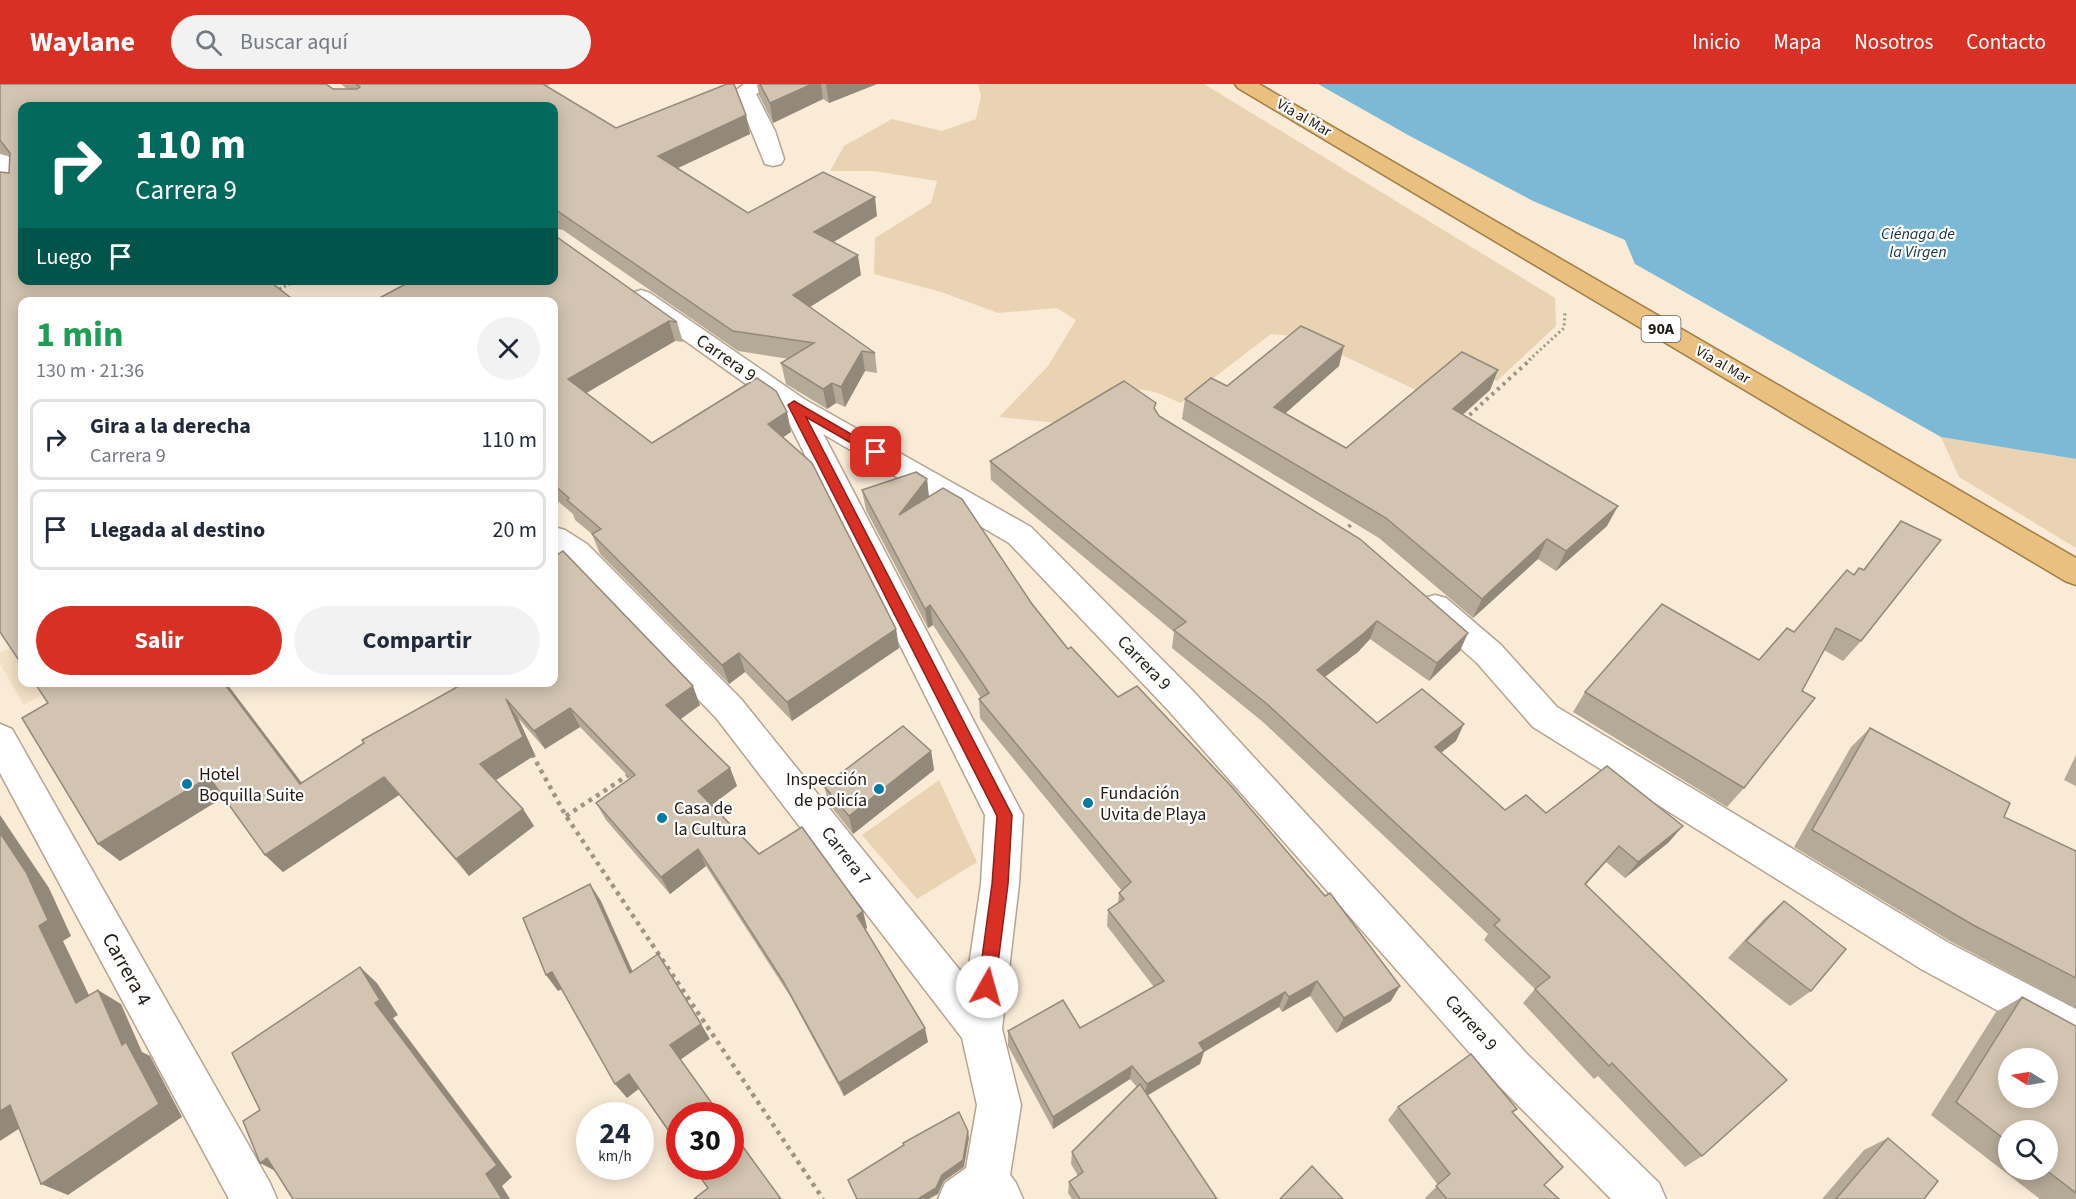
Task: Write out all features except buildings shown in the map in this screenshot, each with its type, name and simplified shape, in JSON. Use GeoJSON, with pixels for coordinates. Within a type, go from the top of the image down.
{"type":"FeatureCollection","features":[{"type":"Feature","properties":{"kind":"highway","name":"Vía al Mar"},"geometry":{"type":"LineString","coordinates":[[1245,84],[2076,573]]}},
{"type":"Feature","properties":{"kind":"street"},"geometry":{"type":"LineString","coordinates":[[754,88],[772,159]]}},
{"type":"Feature","properties":{"kind":"street"},"geometry":{"type":"LineString","coordinates":[[0,161],[18,180]]}},
{"type":"Feature","properties":{"kind":"street","name":"Carrera 9"},"geometry":{"type":"LineString","coordinates":[[611,277],[794,405],[1020,535],[1180,700],[1513,1070],[1643,1199]]}},
{"type":"Feature","properties":{"kind":"street"},"geometry":{"type":"LineString","coordinates":[[115,285],[126,297]]}},
{"type":"Feature","properties":{"kind":"street"},"geometry":{"type":"LineString","coordinates":[[794,405],[1004,815],[1000,884],[981,1029]]}},
{"type":"Feature","properties":{"kind":"street","name":"Carrera 7"},"geometry":{"type":"LineString","coordinates":[[558,541],[576,552],[729,709],[981,1029],[999,1105],[982,1193]]}},
{"type":"Feature","properties":{"kind":"street"},"geometry":{"type":"LineString","coordinates":[[1411,586],[1489,654],[1545,717],[1935,956],[2076,1032]]}},
{"type":"Feature","properties":{"kind":"street","name":"Carrera 4"},"geometry":{"type":"LineString","coordinates":[[0,739],[254,1199]]}},
{"type":"Feature","properties":{"kind":"path"},"geometry":{"type":"LineString","coordinates":[[1462,422],[1564,328],[1566,273]]}},
{"type":"Feature","properties":{"kind":"path"},"geometry":{"type":"LineString","coordinates":[[269,293],[287,285]]}},
{"type":"Feature","properties":{"kind":"path"},"geometry":{"type":"LineString","coordinates":[[1343,532],[1360,517]]}},
{"type":"Feature","properties":{"kind":"path"},"geometry":{"type":"LineString","coordinates":[[526,744],[566,816],[823,1199]]}},
{"type":"Feature","properties":{"kind":"path"},"geometry":{"type":"LineString","coordinates":[[566,816],[633,772]]}},
{"type":"Feature","properties":{"kind":"shaded area"},"geometry":{"type":"Polygon","coordinates":[[[978,84],[1204,84],[1555,298],[1556,326],[1497,381],[1453,359],[1418,391],[1304,337],[1271,334],[1181,403],[1150,391],[1137,390],[1113,393],[1101,398],[1058,423],[999,417],[1048,366],[1076,320],[1057,308],[998,313],[941,292],[874,274],[875,238],[931,203],[937,181],[874,171],[830,171],[844,146],[892,119],[942,131],[976,119],[981,96],[978,84]]]}},
{"type":"Feature","properties":{"kind":"shaded area"},"geometry":{"type":"Polygon","coordinates":[[[1941,437],[2076,459],[2076,548],[1959,477],[1941,437]]]}},
{"type":"Feature","properties":{"kind":"shaded area"},"geometry":{"type":"Polygon","coordinates":[[[18,643],[18,687],[56,687],[24,705],[0,664],[0,653],[18,643]]]}},
{"type":"Feature","properties":{"kind":"shaded area"},"geometry":{"type":"Polygon","coordinates":[[[939,780],[977,862],[917,899],[862,835],[939,780]]]}},
{"type":"Feature","properties":{"kind":"water","name":"Ciénaga de la Virgen"},"geometry":{"type":"Polygon","coordinates":[[[1318,84],[2076,84],[2076,459],[1941,437],[1635,264],[1625,240],[1533,201],[1318,84]]]}},
{"type":"Feature","properties":{"kind":"place","name":"Hotel Boquilla Suite"},"geometry":{"type":"Point","coordinates":[187,784]}},
{"type":"Feature","properties":{"kind":"place","name":"Inspección de policía"},"geometry":{"type":"Point","coordinates":[879,789]}},
{"type":"Feature","properties":{"kind":"place","name":"Fundación Uvita de Playa"},"geometry":{"type":"Point","coordinates":[1088,803]}},
{"type":"Feature","properties":{"kind":"place","name":"Casa de la Cultura"},"geometry":{"type":"Point","coordinates":[662,818]}},
{"type":"Feature","properties":{"kind":"route"},"geometry":{"type":"LineString","coordinates":[[876,452],[794,405],[1004,815],[1000,884],[987,987]]}}]}
